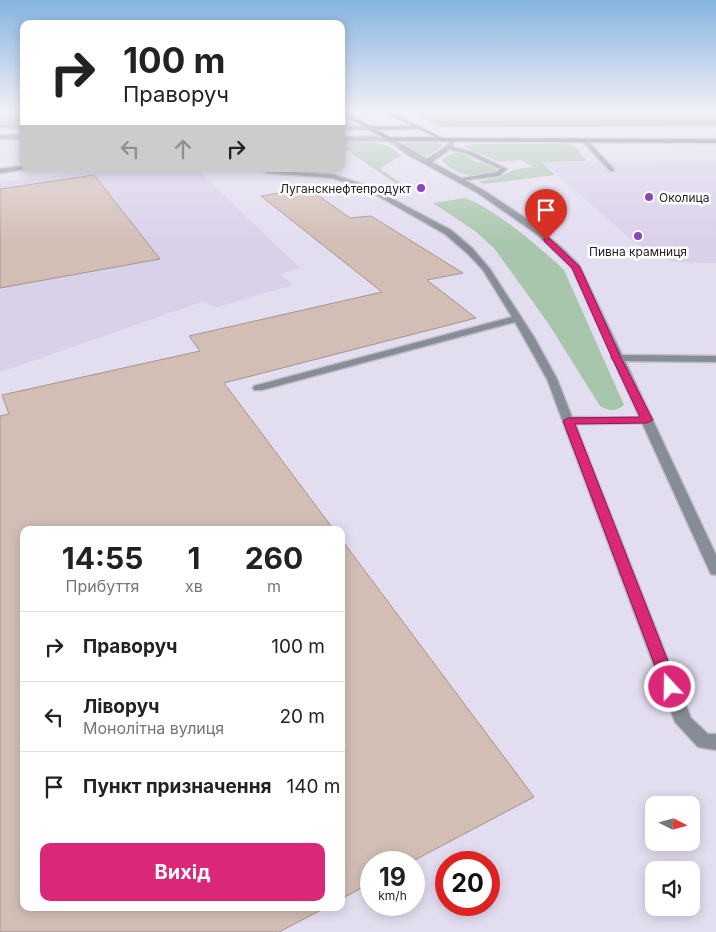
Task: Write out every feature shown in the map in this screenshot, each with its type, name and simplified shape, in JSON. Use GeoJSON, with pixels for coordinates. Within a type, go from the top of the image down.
{"type":"FeatureCollection","features":[{"type":"Feature","properties":{"kind":"street"},"geometry":{"type":"LineString","coordinates":[[416,155],[497,202],[557,249],[576,267],[616,358],[647,420],[716,570]]}},
{"type":"Feature","properties":{"kind":"street"},"geometry":{"type":"LineString","coordinates":[[427,162],[437,155]]}},
{"type":"Feature","properties":{"kind":"street"},"geometry":{"type":"LineString","coordinates":[[459,180],[499,174],[504,170],[475,155]]}},
{"type":"Feature","properties":{"kind":"street"},"geometry":{"type":"LineString","coordinates":[[598,155],[612,170]]}},
{"type":"Feature","properties":{"kind":"street"},"geometry":{"type":"LineString","coordinates":[[0,171],[20,168]]}},
{"type":"Feature","properties":{"kind":"street"},"geometry":{"type":"LineString","coordinates":[[268,172],[333,176],[366,187],[448,232],[470,251],[486,269],[528,336],[552,379],[684,722],[704,742],[716,742]]}},
{"type":"Feature","properties":{"kind":"street"},"geometry":{"type":"LineString","coordinates":[[258,388],[516,319]]}},
{"type":"Feature","properties":{"kind":"street"},"geometry":{"type":"LineString","coordinates":[[616,358],[716,359]]}},
{"type":"Feature","properties":{"kind":"street"},"geometry":{"type":"LineString","coordinates":[[568,421],[647,420]]}},
{"type":"Feature","properties":{"kind":"shaded area","name":"Околица"},"geometry":{"type":"Polygon","coordinates":[[[716,160],[716,263],[674,262],[634,242],[543,162],[716,160]]]}},
{"type":"Feature","properties":{"kind":"shaded area"},"geometry":{"type":"Polygon","coordinates":[[[86,172],[200,172],[300,268],[280,274],[293,285],[217,307],[202,302],[0,372],[0,182],[86,172]]]}},
{"type":"Feature","properties":{"kind":"green space"},"geometry":{"type":"Polygon","coordinates":[[[355,155],[400,155],[381,169],[412,191],[408,192],[355,155]]]}},
{"type":"Feature","properties":{"kind":"green space"},"geometry":{"type":"Polygon","coordinates":[[[448,155],[467,155],[474,158],[470,159],[475,162],[482,162],[496,169],[496,171],[482,175],[467,175],[454,170],[442,161],[448,155]]]}},
{"type":"Feature","properties":{"kind":"green space"},"geometry":{"type":"Polygon","coordinates":[[[484,155],[583,155],[587,161],[542,162],[555,175],[484,184],[479,182],[500,177],[513,170],[533,167],[522,160],[499,162],[484,155]]]}},
{"type":"Feature","properties":{"kind":"green space"},"geometry":{"type":"Polygon","coordinates":[[[465,198],[503,219],[564,270],[624,405],[612,410],[600,406],[548,323],[494,248],[475,231],[433,203],[465,198]]]}},
{"type":"Feature","properties":{"kind":"building"},"geometry":{"type":"Polygon","coordinates":[[[94,175],[160,259],[0,288],[0,189],[94,175]]]}},
{"type":"Feature","properties":{"kind":"building"},"geometry":{"type":"Polygon","coordinates":[[[308,188],[350,218],[371,216],[463,273],[427,280],[476,318],[224,383],[331,526],[20,526],[20,911],[319,911],[279,932],[0,932],[0,416],[9,414],[2,395],[200,351],[189,336],[382,292],[261,196],[308,188]]]}},
{"type":"Feature","properties":{"kind":"building"},"geometry":{"type":"Polygon","coordinates":[[[345,544],[534,797],[425,855],[425,851],[360,851],[360,889],[345,897],[345,544]]]}},
{"type":"Feature","properties":{"kind":"place","name":"Луганскнефтепродукт"},"geometry":{"type":"Point","coordinates":[421,188]}},
{"type":"Feature","properties":{"kind":"place","name":"Околица"},"geometry":{"type":"Point","coordinates":[649,197]}},
{"type":"Feature","properties":{"kind":"place","name":"Пивна крамниця"},"geometry":{"type":"Point","coordinates":[638,236]}},
{"type":"Feature","properties":{"kind":"route"},"geometry":{"type":"LineString","coordinates":[[546,240],[576,267],[616,358],[647,420],[568,421],[670,687]]}}]}
